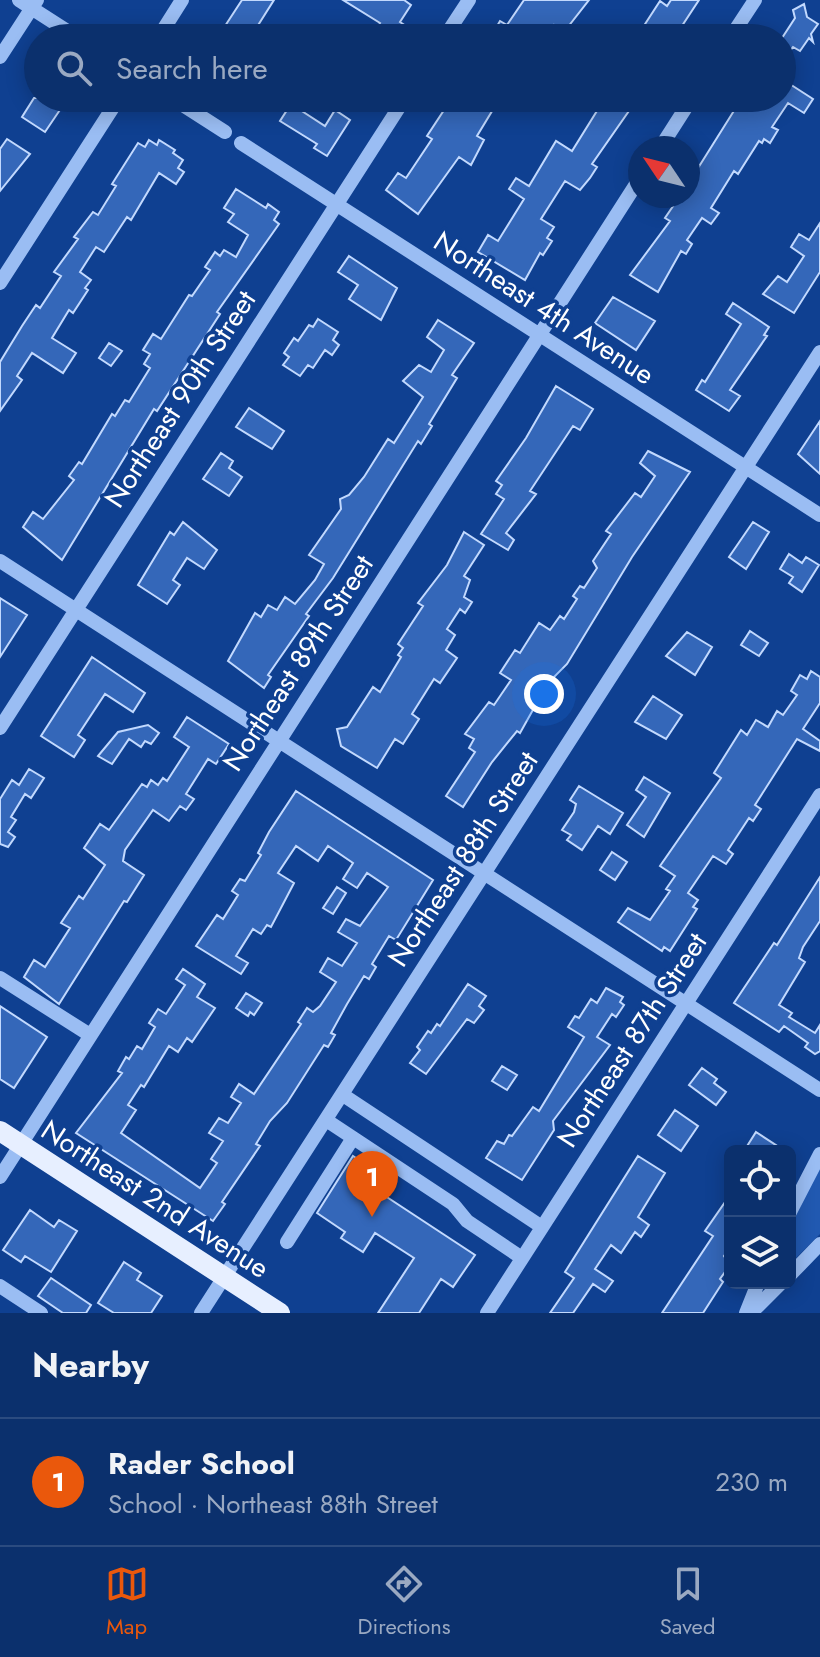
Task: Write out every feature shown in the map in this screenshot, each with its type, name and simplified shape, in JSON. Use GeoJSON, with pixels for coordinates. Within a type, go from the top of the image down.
{"type":"FeatureCollection","features":[{"type":"Feature","properties":{"kind":"main road","name":"Northeast 2nd Avenue"},"geometry":{"type":"LineString","coordinates":[[0,1131],[280,1313]]}},
{"type":"Feature","properties":{"kind":"street"},"geometry":{"type":"LineString","coordinates":[[167,24],[182,0]]}},
{"type":"Feature","properties":{"kind":"street"},"geometry":{"type":"LineString","coordinates":[[453,24],[469,0]]}},
{"type":"Feature","properties":{"kind":"street"},"geometry":{"type":"LineString","coordinates":[[739,24],[755,0]]}},
{"type":"Feature","properties":{"kind":"street"},"geometry":{"type":"LineString","coordinates":[[0,57],[29,3],[58,24]]}},
{"type":"Feature","properties":{"kind":"street"},"geometry":{"type":"LineString","coordinates":[[0,283],[110,112]]}},
{"type":"Feature","properties":{"kind":"street"},"geometry":{"type":"LineString","coordinates":[[194,112],[225,132]]}},
{"type":"Feature","properties":{"kind":"street","name":"Northeast 90th Street"},"geometry":{"type":"LineString","coordinates":[[0,728],[396,112]]}},
{"type":"Feature","properties":{"kind":"street"},"geometry":{"type":"LineString","coordinates":[[668,136],[683,112]]}},
{"type":"Feature","properties":{"kind":"street","name":"Northeast 4th Avenue"},"geometry":{"type":"LineString","coordinates":[[241,143],[538,337],[820,515]]}},
{"type":"Feature","properties":{"kind":"street","name":"Northeast 89th Street"},"geometry":{"type":"LineString","coordinates":[[0,1177],[628,197]]}},
{"type":"Feature","properties":{"kind":"street","name":"Northeast 88th Street"},"geometry":{"type":"LineString","coordinates":[[201,1313],[820,352]]}},
{"type":"Feature","properties":{"kind":"street"},"geometry":{"type":"LineString","coordinates":[[0,561],[278,743],[486,871],[820,1090]]}},
{"type":"Feature","properties":{"kind":"street","name":"Northeast 87th Street"},"geometry":{"type":"LineString","coordinates":[[487,1313],[820,795]]}},
{"type":"Feature","properties":{"kind":"street"},"geometry":{"type":"LineString","coordinates":[[0,978],[90,1035]]}},
{"type":"Feature","properties":{"kind":"street"},"geometry":{"type":"LineString","coordinates":[[343,1095],[542,1227]]}},
{"type":"Feature","properties":{"kind":"street"},"geometry":{"type":"LineString","coordinates":[[326,1120],[453,1204],[467,1221],[522,1258]]}},
{"type":"Feature","properties":{"kind":"street"},"geometry":{"type":"LineString","coordinates":[[287,1242],[353,1138]]}},
{"type":"Feature","properties":{"kind":"street"},"geometry":{"type":"LineString","coordinates":[[796,1200],[820,1154]]}},
{"type":"Feature","properties":{"kind":"street"},"geometry":{"type":"LineString","coordinates":[[796,1269],[820,1244]]}},
{"type":"Feature","properties":{"kind":"street"},"geometry":{"type":"LineString","coordinates":[[0,1286],[41,1313]]}},
{"type":"Feature","properties":{"kind":"street"},"geometry":{"type":"LineString","coordinates":[[748,1313],[756,1289]]}},
{"type":"Feature","properties":{"kind":"street"},"geometry":{"type":"LineString","coordinates":[[748,1313],[774,1289]]}},
{"type":"Feature","properties":{"kind":"shaded area"},"geometry":{"type":"Polygon","coordinates":[[[820,1166],[820,1234],[796,1258],[796,1213],[820,1166]]]}},
{"type":"Feature","properties":{"kind":"building"},"geometry":{"type":"Polygon","coordinates":[[[242,0],[274,0],[259,24],[226,24],[242,0]]]}},
{"type":"Feature","properties":{"kind":"building"},"geometry":{"type":"Polygon","coordinates":[[[343,0],[404,0],[411,5],[400,22],[403,24],[380,23],[343,0]]]}},
{"type":"Feature","properties":{"kind":"building"},"geometry":{"type":"Polygon","coordinates":[[[524,0],[589,0],[570,24],[508,24],[524,0]]]}},
{"type":"Feature","properties":{"kind":"building"},"geometry":{"type":"Polygon","coordinates":[[[671,0],[699,0],[683,24],[645,24],[660,1],[667,6],[671,0]]]}},
{"type":"Feature","properties":{"kind":"building"},"geometry":{"type":"Polygon","coordinates":[[[804,4],[807,17],[818,24],[811,34],[813,42],[809,38],[800,51],[796,49],[796,24],[791,24],[795,18],[793,10],[804,4]]]}},
{"type":"Feature","properties":{"kind":"building"},"geometry":{"type":"Polygon","coordinates":[[[796,88],[813,99],[804,113],[796,108],[796,88]]]}},
{"type":"Feature","properties":{"kind":"building"},"geometry":{"type":"Polygon","coordinates":[[[25,112],[59,112],[45,132],[22,117],[25,112]]]}},
{"type":"Feature","properties":{"kind":"building"},"geometry":{"type":"Polygon","coordinates":[[[286,112],[303,112],[325,126],[334,112],[350,120],[327,156],[314,148],[317,144],[280,121],[286,112]]]}},
{"type":"Feature","properties":{"kind":"building"},"geometry":{"type":"Polygon","coordinates":[[[443,112],[492,112],[477,136],[484,140],[471,165],[459,157],[418,214],[386,190],[398,173],[406,178],[432,139],[427,136],[443,112]]]}},
{"type":"Feature","properties":{"kind":"building"},"geometry":{"type":"Polygon","coordinates":[[[596,112],[628,112],[592,164],[597,167],[590,178],[580,190],[565,181],[541,219],[554,227],[547,238],[552,241],[543,255],[540,253],[525,280],[478,252],[488,235],[498,241],[524,199],[509,189],[516,178],[529,186],[556,141],[572,151],[596,112]]]}},
{"type":"Feature","properties":{"kind":"building"},"geometry":{"type":"Polygon","coordinates":[[[733,112],[782,112],[772,127],[778,130],[770,143],[764,139],[762,143],[759,141],[738,174],[734,171],[711,208],[719,213],[711,224],[702,218],[687,240],[692,244],[686,254],[681,251],[658,292],[630,275],[670,221],[665,218],[672,208],[700,208],[700,165],[733,112]]]}},
{"type":"Feature","properties":{"kind":"building"},"geometry":{"type":"Polygon","coordinates":[[[7,139],[30,154],[0,191],[0,149],[7,139]]]}},
{"type":"Feature","properties":{"kind":"building"},"geometry":{"type":"Polygon","coordinates":[[[149,140],[157,145],[159,140],[175,150],[173,153],[183,160],[178,168],[184,172],[176,184],[159,173],[131,220],[127,217],[104,252],[96,247],[80,272],[91,280],[85,288],[88,290],[73,313],[69,310],[52,338],[76,353],[63,373],[32,353],[17,376],[22,380],[0,411],[0,362],[36,305],[40,308],[61,276],[54,272],[78,239],[74,237],[93,212],[98,215],[116,186],[112,184],[138,143],[145,147],[149,140]]]}},
{"type":"Feature","properties":{"kind":"building"},"geometry":{"type":"Polygon","coordinates":[[[236,189],[266,208],[268,204],[279,212],[274,220],[279,224],[217,312],[220,314],[157,411],[154,409],[62,560],[23,527],[33,512],[43,519],[74,480],[69,476],[79,462],[82,464],[112,414],[115,416],[125,400],[129,402],[150,368],[144,364],[150,354],[143,350],[153,334],[161,339],[189,295],[192,296],[210,270],[205,267],[215,252],[220,256],[224,250],[236,257],[248,235],[228,222],[234,214],[224,208],[236,189]]]}},
{"type":"Feature","properties":{"kind":"building"},"geometry":{"type":"Polygon","coordinates":[[[820,223],[820,272],[794,313],[763,294],[778,276],[787,282],[804,256],[791,247],[799,234],[809,240],[820,223]]]}},
{"type":"Feature","properties":{"kind":"building"},"geometry":{"type":"Polygon","coordinates":[[[349,256],[397,288],[381,320],[349,299],[358,285],[338,272],[349,256]]]}},
{"type":"Feature","properties":{"kind":"building"},"geometry":{"type":"Polygon","coordinates":[[[613,297],[655,321],[636,350],[595,323],[613,297]]]}},
{"type":"Feature","properties":{"kind":"building"},"geometry":{"type":"Polygon","coordinates":[[[733,303],[769,327],[764,335],[767,336],[730,390],[740,396],[729,411],[696,390],[702,380],[705,382],[741,324],[726,314],[733,303]]]}},
{"type":"Feature","properties":{"kind":"building"},"geometry":{"type":"Polygon","coordinates":[[[318,319],[338,332],[333,340],[339,345],[332,355],[325,350],[313,368],[308,365],[300,376],[283,365],[289,357],[284,353],[294,338],[298,341],[309,325],[313,327],[318,319]]]}},
{"type":"Feature","properties":{"kind":"building"},"geometry":{"type":"Polygon","coordinates":[[[438,320],[474,343],[452,375],[457,378],[429,424],[432,426],[421,444],[418,441],[333,578],[306,614],[309,616],[268,675],[271,677],[264,688],[228,661],[255,613],[261,617],[268,605],[277,610],[285,597],[295,604],[315,580],[324,564],[309,555],[341,509],[340,499],[349,495],[364,477],[388,439],[394,443],[423,397],[403,381],[419,365],[431,372],[444,350],[427,337],[438,320]]]}},
{"type":"Feature","properties":{"kind":"building"},"geometry":{"type":"Polygon","coordinates":[[[109,343],[122,351],[111,366],[99,358],[109,343]]]}},
{"type":"Feature","properties":{"kind":"building"},"geometry":{"type":"Polygon","coordinates":[[[556,386],[593,409],[580,430],[573,426],[530,491],[536,494],[506,533],[514,540],[508,550],[481,534],[504,499],[496,494],[502,485],[496,481],[526,438],[556,386]]]}},
{"type":"Feature","properties":{"kind":"building"},"geometry":{"type":"Polygon","coordinates":[[[249,408],[284,431],[272,449],[236,427],[249,408]]]}},
{"type":"Feature","properties":{"kind":"building"},"geometry":{"type":"Polygon","coordinates":[[[820,421],[820,474],[798,454],[820,421]]]}},
{"type":"Feature","properties":{"kind":"building"},"geometry":{"type":"Polygon","coordinates":[[[648,451],[690,472],[632,557],[567,664],[548,683],[520,733],[517,731],[492,762],[463,807],[446,796],[475,752],[469,748],[474,739],[465,734],[489,702],[494,705],[511,680],[500,673],[515,650],[520,653],[539,623],[550,630],[560,616],[564,619],[577,599],[573,596],[580,586],[584,588],[597,568],[593,561],[611,534],[606,531],[635,493],[641,497],[655,476],[640,463],[648,451]]]}},
{"type":"Feature","properties":{"kind":"building"},"geometry":{"type":"Polygon","coordinates":[[[221,453],[233,461],[229,468],[242,477],[229,496],[203,479],[221,453]]]}},
{"type":"Feature","properties":{"kind":"building"},"geometry":{"type":"Polygon","coordinates":[[[183,522],[217,550],[204,569],[187,558],[173,580],[180,585],[167,604],[138,585],[170,532],[174,535],[183,522]]]}},
{"type":"Feature","properties":{"kind":"building"},"geometry":{"type":"Polygon","coordinates":[[[753,522],[769,532],[746,569],[729,557],[753,522]]]}},
{"type":"Feature","properties":{"kind":"building"},"geometry":{"type":"Polygon","coordinates":[[[464,532],[484,545],[464,576],[470,580],[464,597],[472,602],[465,613],[460,609],[447,629],[455,635],[446,650],[457,658],[440,683],[434,679],[412,714],[419,719],[403,744],[395,739],[377,768],[341,746],[337,729],[347,727],[373,687],[380,692],[401,657],[398,655],[403,648],[398,644],[423,606],[418,603],[447,565],[464,532]]]}},
{"type":"Feature","properties":{"kind":"building"},"geometry":{"type":"Polygon","coordinates":[[[789,554],[802,563],[806,557],[819,565],[802,592],[789,583],[793,577],[780,569],[789,554]]]}},
{"type":"Feature","properties":{"kind":"building"},"geometry":{"type":"Polygon","coordinates":[[[0,598],[27,615],[0,657],[0,598]]]}},
{"type":"Feature","properties":{"kind":"building"},"geometry":{"type":"Polygon","coordinates":[[[750,631],[768,643],[759,656],[741,645],[750,631]]]}},
{"type":"Feature","properties":{"kind":"building"},"geometry":{"type":"Polygon","coordinates":[[[687,632],[712,647],[695,675],[666,656],[687,632]]]}},
{"type":"Feature","properties":{"kind":"building"},"geometry":{"type":"Polygon","coordinates":[[[92,657],[145,693],[133,712],[105,694],[78,735],[85,740],[74,757],[41,736],[92,657]]]}},
{"type":"Feature","properties":{"kind":"building"},"geometry":{"type":"Polygon","coordinates":[[[811,671],[820,677],[820,703],[803,729],[820,741],[820,751],[797,739],[755,805],[761,809],[753,821],[749,818],[728,850],[733,854],[726,864],[713,856],[688,893],[698,900],[693,907],[697,909],[670,951],[664,947],[662,951],[618,922],[628,908],[650,920],[670,891],[666,889],[675,876],[660,866],[721,778],[714,773],[741,730],[747,735],[756,720],[768,727],[777,711],[783,715],[797,695],[791,691],[800,675],[807,679],[811,671]]]}},
{"type":"Feature","properties":{"kind":"building"},"geometry":{"type":"Polygon","coordinates":[[[653,696],[682,715],[666,739],[635,722],[653,696]]]}},
{"type":"Feature","properties":{"kind":"building"},"geometry":{"type":"Polygon","coordinates":[[[187,717],[229,744],[216,764],[208,759],[186,794],[194,799],[186,810],[180,806],[169,821],[153,810],[125,850],[123,861],[144,875],[59,1004],[24,977],[34,960],[45,967],[70,928],[61,923],[79,896],[83,899],[105,865],[84,848],[100,824],[109,830],[142,784],[147,787],[151,780],[158,785],[163,778],[167,781],[189,747],[174,737],[187,717]]]}},
{"type":"Feature","properties":{"kind":"building"},"geometry":{"type":"Polygon","coordinates":[[[148,725],[159,733],[151,744],[145,741],[141,747],[129,739],[112,764],[98,756],[118,732],[148,725]]]}},
{"type":"Feature","properties":{"kind":"building"},"geometry":{"type":"Polygon","coordinates":[[[29,769],[44,778],[31,798],[25,794],[11,817],[16,820],[8,832],[15,837],[8,847],[0,844],[0,799],[12,780],[19,785],[29,769]]]}},
{"type":"Feature","properties":{"kind":"building"},"geometry":{"type":"Polygon","coordinates":[[[644,777],[670,793],[644,837],[627,825],[646,797],[636,790],[644,777]]]}},
{"type":"Feature","properties":{"kind":"building"},"geometry":{"type":"Polygon","coordinates":[[[579,786],[623,813],[610,834],[598,826],[582,850],[567,840],[571,835],[562,830],[574,812],[576,804],[570,800],[579,786]]]}},
{"type":"Feature","properties":{"kind":"building"},"geometry":{"type":"Polygon","coordinates":[[[296,791],[433,880],[396,940],[389,936],[372,964],[376,967],[369,979],[364,976],[331,1033],[335,1035],[328,1047],[324,1045],[287,1103],[270,1121],[256,1144],[260,1146],[222,1202],[225,1204],[213,1221],[76,1133],[122,1073],[118,1071],[126,1057],[129,1059],[137,1046],[142,1049],[155,1027],[149,1023],[158,1009],[166,1014],[185,985],[176,979],[183,969],[205,984],[197,997],[215,1008],[192,1042],[187,1038],[178,1052],[169,1046],[144,1087],[141,1085],[128,1105],[136,1110],[121,1133],[200,1188],[217,1163],[211,1159],[223,1141],[209,1133],[219,1118],[228,1123],[241,1103],[231,1097],[239,1084],[254,1094],[301,1024],[298,1022],[307,1008],[313,1012],[320,1006],[336,982],[320,972],[328,958],[342,966],[357,943],[338,932],[346,919],[360,926],[388,887],[367,873],[357,888],[343,879],[353,863],[328,846],[318,861],[296,846],[278,873],[294,883],[271,927],[267,925],[261,934],[253,929],[236,956],[248,963],[241,974],[196,946],[217,915],[223,919],[238,895],[232,891],[240,879],[245,881],[261,855],[258,853],[269,832],[296,791]]]}},
{"type":"Feature","properties":{"kind":"building"},"geometry":{"type":"Polygon","coordinates":[[[612,852],[627,862],[615,880],[600,870],[612,852]]]}},
{"type":"Feature","properties":{"kind":"building"},"geometry":{"type":"Polygon","coordinates":[[[820,877],[820,921],[803,947],[799,958],[805,962],[779,1005],[792,1013],[789,1017],[815,1033],[820,1025],[820,1051],[815,1054],[805,1047],[808,1043],[784,1026],[779,1032],[734,1003],[774,943],[777,945],[820,877]]]}},
{"type":"Feature","properties":{"kind":"building"},"geometry":{"type":"Polygon","coordinates":[[[337,887],[346,893],[333,914],[323,908],[337,887]]]}},
{"type":"Feature","properties":{"kind":"building"},"geometry":{"type":"Polygon","coordinates":[[[468,984],[486,996],[479,1006],[484,1010],[474,1023],[467,1019],[426,1074],[410,1063],[420,1050],[417,1047],[428,1031],[431,1033],[437,1024],[440,1026],[468,984]]]}},
{"type":"Feature","properties":{"kind":"building"},"geometry":{"type":"Polygon","coordinates":[[[606,988],[623,997],[620,1002],[624,1005],[616,1017],[612,1014],[597,1037],[610,1045],[553,1121],[554,1130],[522,1180],[486,1158],[497,1141],[504,1144],[509,1135],[512,1136],[533,1107],[539,1111],[584,1037],[568,1027],[575,1016],[579,1018],[591,999],[597,1003],[606,988]]]}},
{"type":"Feature","properties":{"kind":"building"},"geometry":{"type":"Polygon","coordinates":[[[246,993],[262,1003],[254,1015],[250,1012],[248,1016],[236,1008],[246,993]]]}},
{"type":"Feature","properties":{"kind":"building"},"geometry":{"type":"Polygon","coordinates":[[[0,1006],[47,1037],[14,1088],[0,1079],[0,1006]]]}},
{"type":"Feature","properties":{"kind":"building"},"geometry":{"type":"Polygon","coordinates":[[[502,1066],[517,1075],[507,1090],[492,1081],[502,1066]]]}},
{"type":"Feature","properties":{"kind":"building"},"geometry":{"type":"Polygon","coordinates":[[[702,1068],[717,1079],[714,1083],[726,1092],[716,1105],[689,1085],[702,1068]]]}},
{"type":"Feature","properties":{"kind":"building"},"geometry":{"type":"Polygon","coordinates":[[[675,1110],[698,1126],[681,1151],[658,1135],[675,1110]]]}},
{"type":"Feature","properties":{"kind":"building"},"geometry":{"type":"Polygon","coordinates":[[[756,1132],[776,1145],[748,1145],[756,1132]]]}},
{"type":"Feature","properties":{"kind":"building"},"geometry":{"type":"Polygon","coordinates":[[[353,1156],[376,1171],[367,1184],[475,1255],[453,1287],[441,1279],[419,1313],[378,1313],[414,1258],[375,1233],[363,1252],[341,1238],[345,1232],[317,1213],[353,1156]]]}},
{"type":"Feature","properties":{"kind":"building"},"geometry":{"type":"Polygon","coordinates":[[[638,1156],[665,1173],[638,1217],[649,1225],[641,1237],[635,1232],[621,1253],[611,1245],[595,1269],[613,1281],[605,1292],[593,1284],[573,1313],[550,1313],[574,1278],[565,1272],[638,1156]]]}},
{"type":"Feature","properties":{"kind":"building"},"geometry":{"type":"Polygon","coordinates":[[[724,1204],[724,1273],[720,1279],[723,1282],[703,1313],[662,1313],[713,1236],[705,1231],[724,1204]]]}},
{"type":"Feature","properties":{"kind":"building"},"geometry":{"type":"Polygon","coordinates":[[[30,1210],[54,1227],[59,1220],[77,1231],[51,1272],[25,1256],[21,1262],[3,1250],[30,1210]]]}},
{"type":"Feature","properties":{"kind":"building"},"geometry":{"type":"Polygon","coordinates":[[[124,1262],[141,1273],[137,1280],[162,1296],[151,1313],[114,1313],[98,1303],[124,1262]]]}},
{"type":"Feature","properties":{"kind":"building"},"geometry":{"type":"Polygon","coordinates":[[[51,1278],[91,1305],[86,1313],[63,1313],[38,1296],[51,1278]]]}},
{"type":"Feature","properties":{"kind":"place","name":"Rader School"},"geometry":{"type":"Point","coordinates":[372,1217]}}]}
